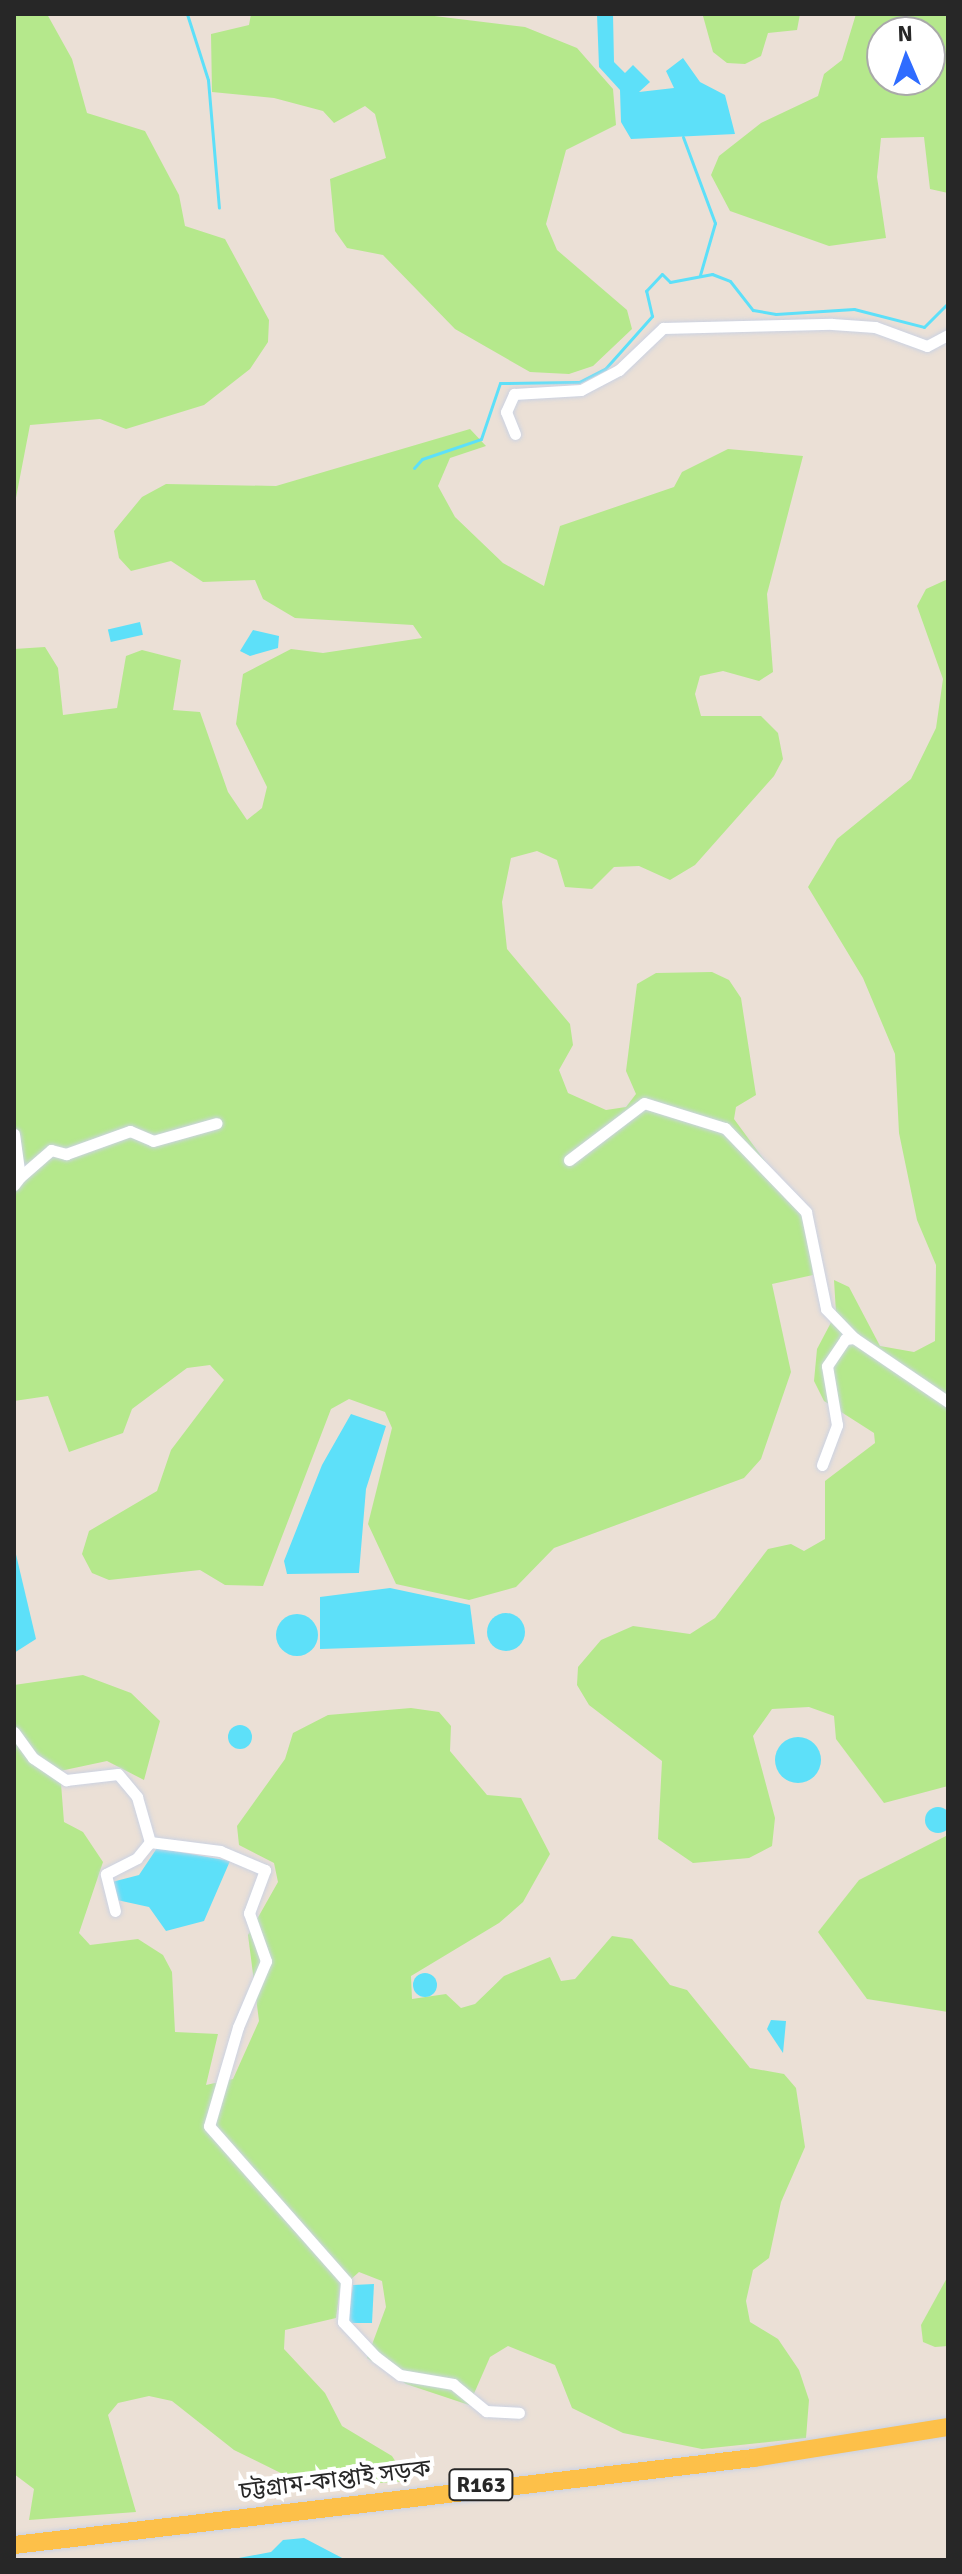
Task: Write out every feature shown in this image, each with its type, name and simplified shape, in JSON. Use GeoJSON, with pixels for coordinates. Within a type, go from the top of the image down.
{"type":"FeatureCollection","features":[{"type":"Feature","properties":{"kind":"main road","name":"চট্টগ্রাম-কাপ্তাই সড়ক"},"geometry":{"type":"LineString","coordinates":[[14,2545],[754,2458],[948,2427]]}},
{"type":"Feature","properties":{"kind":"street"},"geometry":{"type":"LineString","coordinates":[[515,434],[506,412],[514,394],[552,395],[593,385],[663,328],[832,324],[875,327],[927,346],[948,335]]}},
{"type":"Feature","properties":{"kind":"street"},"geometry":{"type":"LineString","coordinates":[[569,1160],[644,1103],[725,1128],[806,1212],[826,1309],[854,1338],[948,1402]]}},
{"type":"Feature","properties":{"kind":"street"},"geometry":{"type":"LineString","coordinates":[[17,1181],[51,1150],[66,1154],[130,1131],[153,1141],[217,1123]]}},
{"type":"Feature","properties":{"kind":"street"},"geometry":{"type":"LineString","coordinates":[[14,1134],[17,1181]]}},
{"type":"Feature","properties":{"kind":"street"},"geometry":{"type":"LineString","coordinates":[[822,1465],[837,1425],[827,1366],[830,1352],[854,1338]]}},
{"type":"Feature","properties":{"kind":"street"},"geometry":{"type":"LineString","coordinates":[[14,1732],[33,1758],[66,1780],[118,1774],[137,1797],[150,1842]]}},
{"type":"Feature","properties":{"kind":"street"},"geometry":{"type":"LineString","coordinates":[[115,1911],[106,1874],[137,1858],[150,1842]]}},
{"type":"Feature","properties":{"kind":"street"},"geometry":{"type":"LineString","coordinates":[[150,1842],[220,1851],[265,1870],[249,1913],[266,1961],[238,2027],[209,2126],[346,2281],[343,2322],[376,2357],[400,2375],[453,2384],[486,2411],[519,2413]]}},
{"type":"Feature","properties":{"kind":"green space"},"geometry":{"type":"Polygon","coordinates":[[[14,14],[47,14],[72,59],[87,113],[145,131],[179,195],[185,226],[225,239],[269,320],[268,342],[250,369],[204,405],[126,429],[100,419],[30,425],[14,508],[14,14]]]}},
{"type":"Feature","properties":{"kind":"green space"},"geometry":{"type":"Polygon","coordinates":[[[251,14],[418,14],[525,27],[577,48],[613,89],[616,125],[566,150],[546,224],[557,250],[627,310],[632,329],[593,366],[569,374],[530,372],[455,329],[383,255],[347,248],[335,231],[330,179],[386,158],[375,114],[365,106],[334,123],[323,111],[274,98],[212,92],[211,34],[249,25],[251,14]]]}},
{"type":"Feature","properties":{"kind":"green space"},"geometry":{"type":"Polygon","coordinates":[[[693,14],[800,14],[797,30],[768,33],[761,56],[745,64],[727,63],[713,52],[703,16],[693,14]]]}},
{"type":"Feature","properties":{"kind":"green space"},"geometry":{"type":"Polygon","coordinates":[[[856,14],[948,14],[948,193],[930,189],[924,137],[881,138],[877,177],[886,238],[829,246],[730,211],[711,175],[719,156],[761,123],[818,96],[824,74],[842,60],[856,14]]]}},
{"type":"Feature","properties":{"kind":"green space"},"geometry":{"type":"Polygon","coordinates":[[[470,429],[486,446],[450,458],[438,486],[455,517],[503,563],[544,586],[560,526],[674,487],[682,472],[728,449],[803,456],[767,594],[773,672],[759,681],[723,671],[700,676],[695,694],[701,716],[761,716],[778,733],[783,759],[774,776],[695,865],[670,880],[639,866],[614,867],[592,889],[565,887],[557,860],[537,851],[511,858],[502,902],[507,949],[570,1024],[573,1045],[559,1070],[568,1093],[606,1110],[626,1107],[636,1094],[626,1071],[637,984],[656,973],[712,972],[729,980],[741,998],[756,1095],[736,1107],[734,1119],[804,1214],[809,1234],[813,1275],[772,1284],[791,1372],[761,1459],[744,1478],[554,1548],[516,1587],[469,1600],[396,1584],[368,1524],[392,1428],[385,1412],[349,1399],[331,1409],[263,1586],[225,1585],[200,1570],[109,1580],[92,1573],[82,1554],[89,1531],[157,1491],[171,1450],[224,1380],[210,1365],[187,1368],[132,1409],[123,1433],[69,1452],[48,1396],[14,1401],[14,649],[45,647],[58,668],[63,715],[117,708],[126,656],[142,650],[181,660],[173,710],[200,712],[228,792],[247,820],[262,808],[267,787],[236,724],[243,674],[291,649],[323,653],[422,638],[413,625],[295,618],[263,599],[255,580],[203,582],[171,561],[131,571],[119,558],[114,531],[142,497],[166,484],[276,486],[470,429]]]}},
{"type":"Feature","properties":{"kind":"green space"},"geometry":{"type":"Polygon","coordinates":[[[948,579],[948,1786],[884,1803],[836,1739],[834,1716],[809,1707],[772,1709],[753,1736],[775,1818],[772,1846],[749,1858],[693,1863],[658,1839],[662,1761],[589,1705],[577,1685],[578,1667],[601,1640],[633,1626],[690,1634],[715,1618],[768,1549],[791,1544],[804,1551],[825,1539],[825,1481],[875,1443],[874,1433],[824,1401],[814,1381],[817,1349],[836,1313],[834,1280],[849,1287],[880,1346],[914,1352],[935,1341],[936,1265],[917,1220],[899,1133],[895,1054],[863,978],[808,887],[837,839],[911,779],[936,728],[943,679],[917,606],[926,589],[948,579]]]}},
{"type":"Feature","properties":{"kind":"green space"},"geometry":{"type":"Polygon","coordinates":[[[83,1675],[131,1693],[160,1721],[144,1780],[107,1761],[60,1771],[64,1822],[83,1832],[103,1862],[79,1933],[90,1945],[138,1939],[163,1955],[172,1972],[175,2032],[218,2034],[206,2085],[233,2079],[259,2021],[248,1935],[278,1882],[274,1863],[239,1845],[237,1826],[285,1759],[293,1733],[328,1715],[411,1708],[439,1712],[451,1726],[450,1751],[487,1795],[521,1798],[550,1854],[523,1902],[499,1923],[411,1976],[412,1999],[446,1994],[461,2008],[475,2004],[504,1976],[550,1957],[561,1981],[575,1979],[612,1936],[632,1939],[670,1985],[687,1990],[750,2068],[784,2074],[796,2088],[805,2147],[781,2202],[769,2258],[753,2270],[746,2301],[750,2322],[778,2339],[799,2370],[809,2400],[806,2438],[702,2449],[623,2433],[572,2408],[555,2365],[508,2346],[490,2357],[469,2405],[406,2384],[367,2358],[386,2307],[382,2281],[359,2272],[340,2289],[336,2318],[285,2330],[284,2349],[325,2393],[342,2426],[392,2456],[408,2481],[311,2488],[234,2450],[172,2401],[149,2396],[118,2403],[108,2415],[136,2512],[29,2520],[34,2489],[14,2474],[14,1685],[83,1675]]]}},
{"type":"Feature","properties":{"kind":"green space"},"geometry":{"type":"Polygon","coordinates":[[[948,1835],[948,2012],[867,1999],[818,1932],[859,1880],[948,1835]]]}},
{"type":"Feature","properties":{"kind":"green space"},"geometry":{"type":"Polygon","coordinates":[[[948,2276],[948,2346],[935,2347],[923,2342],[921,2325],[948,2276]]]}},
{"type":"Feature","properties":{"kind":"water"},"geometry":{"type":"Polygon","coordinates":[[[597,14],[613,14],[614,62],[625,73],[633,65],[650,82],[639,92],[674,88],[666,71],[683,58],[700,82],[725,95],[735,134],[631,139],[621,122],[620,90],[599,67],[597,14]]]}},
{"type":"Feature","properties":{"kind":"water"},"geometry":{"type":"Polygon","coordinates":[[[140,622],[143,635],[111,642],[108,629],[140,622]]]}},
{"type":"Feature","properties":{"kind":"water"},"geometry":{"type":"Polygon","coordinates":[[[253,630],[279,636],[278,648],[250,656],[240,651],[253,630]]]}},
{"type":"Feature","properties":{"kind":"water"},"geometry":{"type":"Polygon","coordinates":[[[351,1414],[386,1426],[366,1489],[359,1573],[287,1574],[284,1561],[322,1465],[351,1414]]]}},
{"type":"Feature","properties":{"kind":"water"},"geometry":{"type":"Polygon","coordinates":[[[14,1546],[36,1639],[14,1653],[14,1546]]]}},
{"type":"Feature","properties":{"kind":"water"},"geometry":{"type":"Polygon","coordinates":[[[390,1588],[470,1605],[475,1644],[320,1649],[320,1597],[390,1588]]]}},
{"type":"Feature","properties":{"kind":"water"},"geometry":{"type":"Polygon","coordinates":[[[506,1613],[520,1618],[525,1632],[520,1646],[506,1651],[492,1646],[487,1632],[492,1618],[506,1613]]]}},
{"type":"Feature","properties":{"kind":"water"},"geometry":{"type":"Polygon","coordinates":[[[297,1614],[312,1620],[318,1635],[312,1650],[297,1656],[282,1650],[276,1635],[282,1620],[297,1614]]]}},
{"type":"Feature","properties":{"kind":"water"},"geometry":{"type":"Polygon","coordinates":[[[240,1725],[249,1728],[252,1737],[249,1746],[240,1749],[231,1746],[228,1737],[231,1728],[240,1725]]]}},
{"type":"Feature","properties":{"kind":"water"},"geometry":{"type":"Polygon","coordinates":[[[798,1737],[814,1744],[821,1760],[814,1776],[798,1783],[782,1776],[775,1760],[782,1744],[798,1737]]]}},
{"type":"Feature","properties":{"kind":"water"},"geometry":{"type":"Polygon","coordinates":[[[938,1807],[947,1811],[951,1820],[947,1829],[938,1833],[929,1829],[925,1820],[929,1811],[938,1807]]]}},
{"type":"Feature","properties":{"kind":"water"},"geometry":{"type":"Polygon","coordinates":[[[157,1848],[230,1861],[204,1921],[166,1931],[149,1907],[117,1900],[112,1882],[139,1875],[157,1848]]]}},
{"type":"Feature","properties":{"kind":"water"},"geometry":{"type":"Polygon","coordinates":[[[420,1973],[430,1973],[437,1980],[437,1990],[430,1997],[420,1997],[413,1990],[413,1980],[420,1973]]]}},
{"type":"Feature","properties":{"kind":"water"},"geometry":{"type":"Polygon","coordinates":[[[771,2020],[786,2021],[783,2053],[767,2029],[771,2020]]]}},
{"type":"Feature","properties":{"kind":"water"},"geometry":{"type":"Polygon","coordinates":[[[374,2284],[372,2323],[348,2323],[353,2285],[374,2284]]]}},
{"type":"Feature","properties":{"kind":"water"},"geometry":{"type":"Polygon","coordinates":[[[304,2538],[346,2560],[228,2560],[271,2552],[283,2540],[304,2538]]]}},
{"type":"Feature","properties":{"kind":"waterway"},"geometry":{"type":"LineString","coordinates":[[187,14],[208,80],[219,208]]}},
{"type":"Feature","properties":{"kind":"waterway"},"geometry":{"type":"LineString","coordinates":[[683,137],[715,223],[700,275]]}},
{"type":"Feature","properties":{"kind":"waterway"},"geometry":{"type":"LineString","coordinates":[[414,468],[422,459],[481,439],[500,383],[579,382],[605,369],[652,316],[646,291],[662,274],[670,282],[712,274],[730,281],[753,310],[776,314],[854,309],[924,327],[948,303]]}}]}
